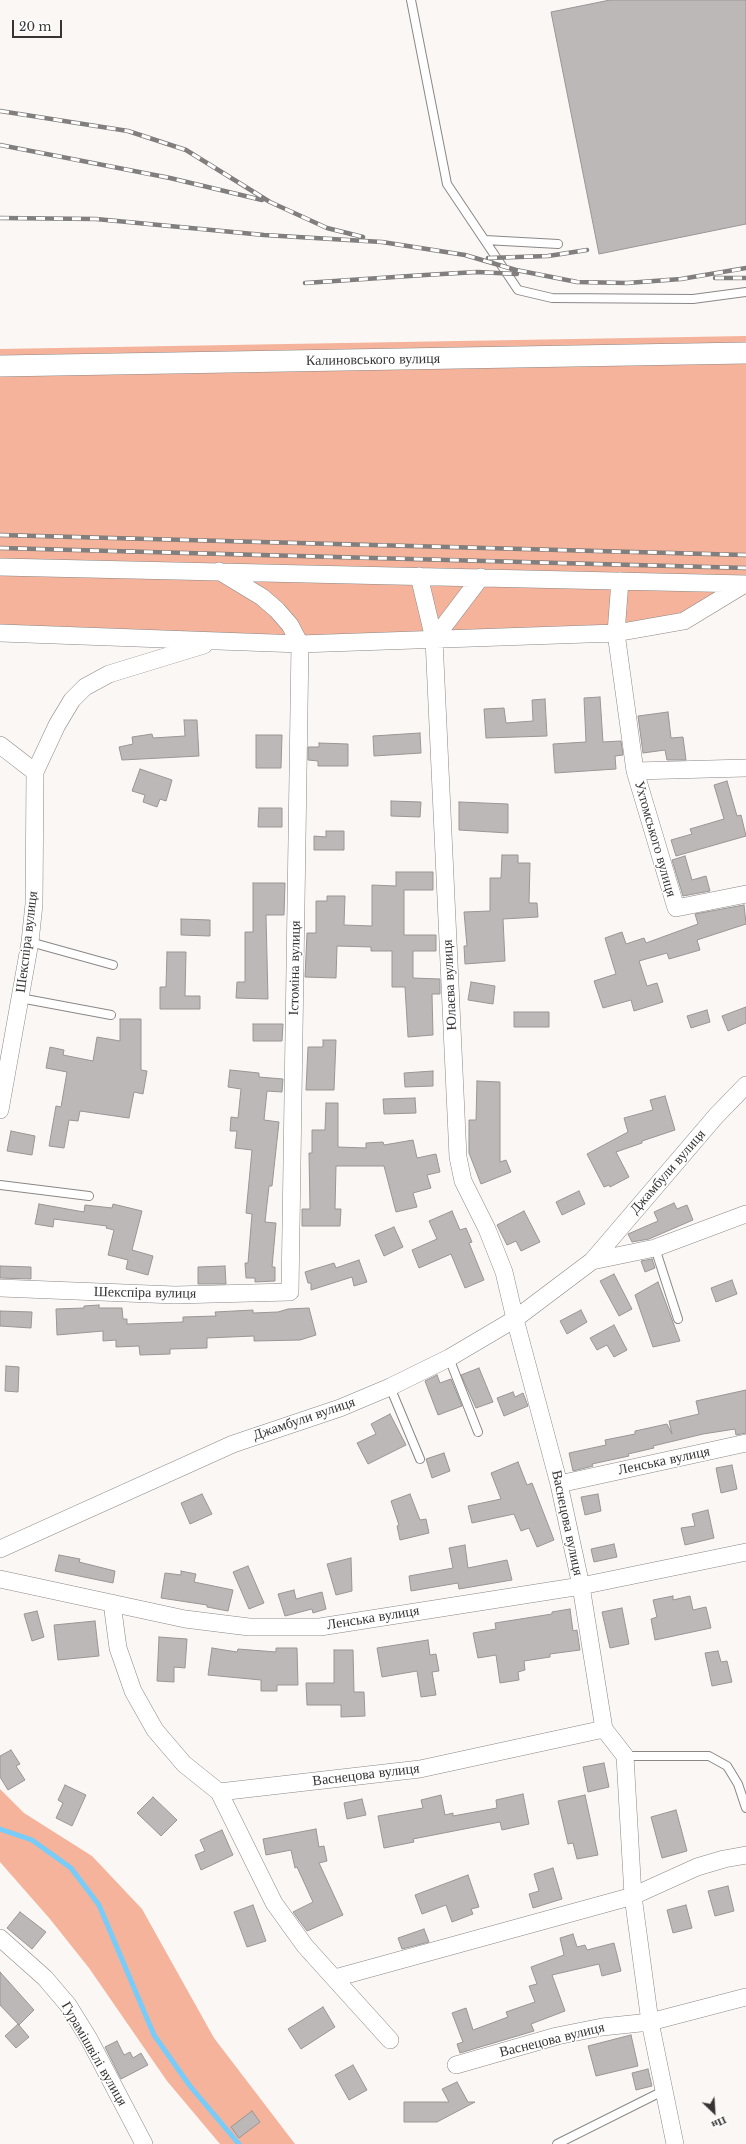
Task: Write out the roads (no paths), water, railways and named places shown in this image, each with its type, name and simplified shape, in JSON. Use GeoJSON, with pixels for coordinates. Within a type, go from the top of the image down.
{"type":"FeatureCollection","features":[{"type":"Feature","properties":{"kind":"street","name":"Калиновського вулиця"},"geometry":{"type":"LineString","coordinates":[[0,366],[746,353]]}},
{"type":"Feature","properties":{"kind":"street"},"geometry":{"type":"LineString","coordinates":[[0,566],[219,570],[746,584]]}},
{"type":"Feature","properties":{"kind":"street"},"geometry":{"type":"LineString","coordinates":[[219,570],[262,597],[277,610],[290,625],[300,644]]}},
{"type":"Feature","properties":{"kind":"street","name":"Юлаєва вулиця"},"geometry":{"type":"LineString","coordinates":[[419,576],[434,639],[458,1157],[463,1181],[487,1229],[504,1272],[515,1319]]}},
{"type":"Feature","properties":{"kind":"street"},"geometry":{"type":"LineString","coordinates":[[434,639],[482,577]]}},
{"type":"Feature","properties":{"kind":"street","name":"Ухтомського вулиця"},"geometry":{"type":"LineString","coordinates":[[620,581],[616,633],[635,771],[676,908],[746,894]]}},
{"type":"Feature","properties":{"kind":"street"},"geometry":{"type":"LineString","coordinates":[[0,633],[300,644],[616,633],[684,621],[746,584]]}},
{"type":"Feature","properties":{"kind":"street"},"geometry":{"type":"LineString","coordinates":[[0,745],[35,772],[57,725],[72,700],[85,687],[109,674],[218,641]]}},
{"type":"Feature","properties":{"kind":"street","name":"Істоміна вулиця"},"geometry":{"type":"LineString","coordinates":[[290,1292],[300,644]]}},
{"type":"Feature","properties":{"kind":"street","name":"Ухтомського вулиця"},"geometry":{"type":"LineString","coordinates":[[635,771],[746,768]]}},
{"type":"Feature","properties":{"kind":"street","name":"Шекспіра вулиця"},"geometry":{"type":"LineString","coordinates":[[0,1110],[30,942],[34,904],[35,772]]}},
{"type":"Feature","properties":{"kind":"street","name":"Джамбули вулиця"},"geometry":{"type":"LineString","coordinates":[[0,1549],[233,1444],[340,1408],[390,1387],[449,1358],[515,1319],[592,1261],[716,1116],[746,1085]]}},
{"type":"Feature","properties":{"kind":"street","name":"Джамбули вулиця"},"geometry":{"type":"LineString","coordinates":[[592,1261],[655,1248],[746,1214]]}},
{"type":"Feature","properties":{"kind":"street","name":"Шекспіра вулиця"},"geometry":{"type":"LineString","coordinates":[[0,1288],[176,1295],[290,1292]]}},
{"type":"Feature","properties":{"kind":"street","name":"Васнецова вулиця"},"geometry":{"type":"LineString","coordinates":[[515,1319],[559,1484],[581,1586],[604,1729],[625,1756]]}},
{"type":"Feature","properties":{"kind":"street","name":"Ленська вулиця"},"geometry":{"type":"LineString","coordinates":[[559,1484],[746,1443]]}},
{"type":"Feature","properties":{"kind":"street","name":"Ленська вулиця"},"geometry":{"type":"LineString","coordinates":[[0,1579],[185,1620],[242,1626],[320,1627],[581,1586],[746,1552]]}},
{"type":"Feature","properties":{"kind":"street"},"geometry":{"type":"LineString","coordinates":[[112,1603],[118,1648],[136,1697],[155,1730],[184,1764],[219,1792],[274,1902],[305,1946],[336,1978],[390,2040]]}},
{"type":"Feature","properties":{"kind":"street","name":"Васнецова вулиця"},"geometry":{"type":"LineString","coordinates":[[219,1792],[420,1768],[604,1729]]}},
{"type":"Feature","properties":{"kind":"street"},"geometry":{"type":"LineString","coordinates":[[625,1756],[633,1896],[650,2022],[665,2090],[674,2144]]}},
{"type":"Feature","properties":{"kind":"street"},"geometry":{"type":"LineString","coordinates":[[336,1978],[633,1896],[697,1867],[746,1855]]}},
{"type":"Feature","properties":{"kind":"street","name":"Гурамішвілі вулиця"},"geometry":{"type":"LineString","coordinates":[[0,1938],[45,1978],[68,2005],[89,2039],[144,2144]]}},
{"type":"Feature","properties":{"kind":"street","name":"Васнецова вулиця"},"geometry":{"type":"LineString","coordinates":[[456,2065],[557,2036],[602,2026],[650,2022],[746,1997]]}},
{"type":"Feature","properties":{"kind":"lane"},"geometry":{"type":"LineString","coordinates":[[411,0],[447,184],[518,290],[552,298],[693,299],[746,292]]}},
{"type":"Feature","properties":{"kind":"lane"},"geometry":{"type":"LineString","coordinates":[[485,240],[558,244]]}},
{"type":"Feature","properties":{"kind":"lane"},"geometry":{"type":"LineString","coordinates":[[30,942],[113,965]]}},
{"type":"Feature","properties":{"kind":"lane"},"geometry":{"type":"LineString","coordinates":[[20,998],[111,1015]]}},
{"type":"Feature","properties":{"kind":"lane"},"geometry":{"type":"LineString","coordinates":[[0,1185],[89,1196]]}},
{"type":"Feature","properties":{"kind":"lane"},"geometry":{"type":"LineString","coordinates":[[655,1248],[678,1319]]}},
{"type":"Feature","properties":{"kind":"lane"},"geometry":{"type":"LineString","coordinates":[[449,1358],[478,1432]]}},
{"type":"Feature","properties":{"kind":"lane"},"geometry":{"type":"LineString","coordinates":[[390,1387],[420,1459]]}},
{"type":"Feature","properties":{"kind":"lane"},"geometry":{"type":"LineString","coordinates":[[625,1756],[709,1756],[727,1766],[738,1784],[746,1808]]}},
{"type":"Feature","properties":{"kind":"lane"},"geometry":{"type":"LineString","coordinates":[[557,2144],[665,2090]]}},
{"type":"Feature","properties":{"kind":"waterway"},"geometry":{"type":"LineString","coordinates":[[0,1829],[32,1840],[71,1868],[99,1905],[154,2035],[190,2086],[239,2144]]}},
{"type":"Feature","properties":{"kind":"railway"},"geometry":{"type":"LineString","coordinates":[[0,111],[128,131],[186,150],[270,202],[327,228],[363,237]]}},
{"type":"Feature","properties":{"kind":"railway"},"geometry":{"type":"LineString","coordinates":[[0,145],[170,178],[262,200]]}},
{"type":"Feature","properties":{"kind":"railway"},"geometry":{"type":"LineString","coordinates":[[0,218],[96,219],[264,235],[382,242],[465,255],[516,270],[577,282],[627,283],[681,279],[746,268]]}},
{"type":"Feature","properties":{"kind":"railway"},"geometry":{"type":"LineString","coordinates":[[488,258],[548,256],[587,250]]}},
{"type":"Feature","properties":{"kind":"railway"},"geometry":{"type":"LineString","coordinates":[[305,283],[477,272],[517,274]]}},
{"type":"Feature","properties":{"kind":"railway"},"geometry":{"type":"LineString","coordinates":[[715,278],[746,278]]}},
{"type":"Feature","properties":{"kind":"railway"},"geometry":{"type":"LineString","coordinates":[[0,535],[746,555]]}},
{"type":"Feature","properties":{"kind":"railway"},"geometry":{"type":"LineString","coordinates":[[0,548],[746,568]]}}]}
